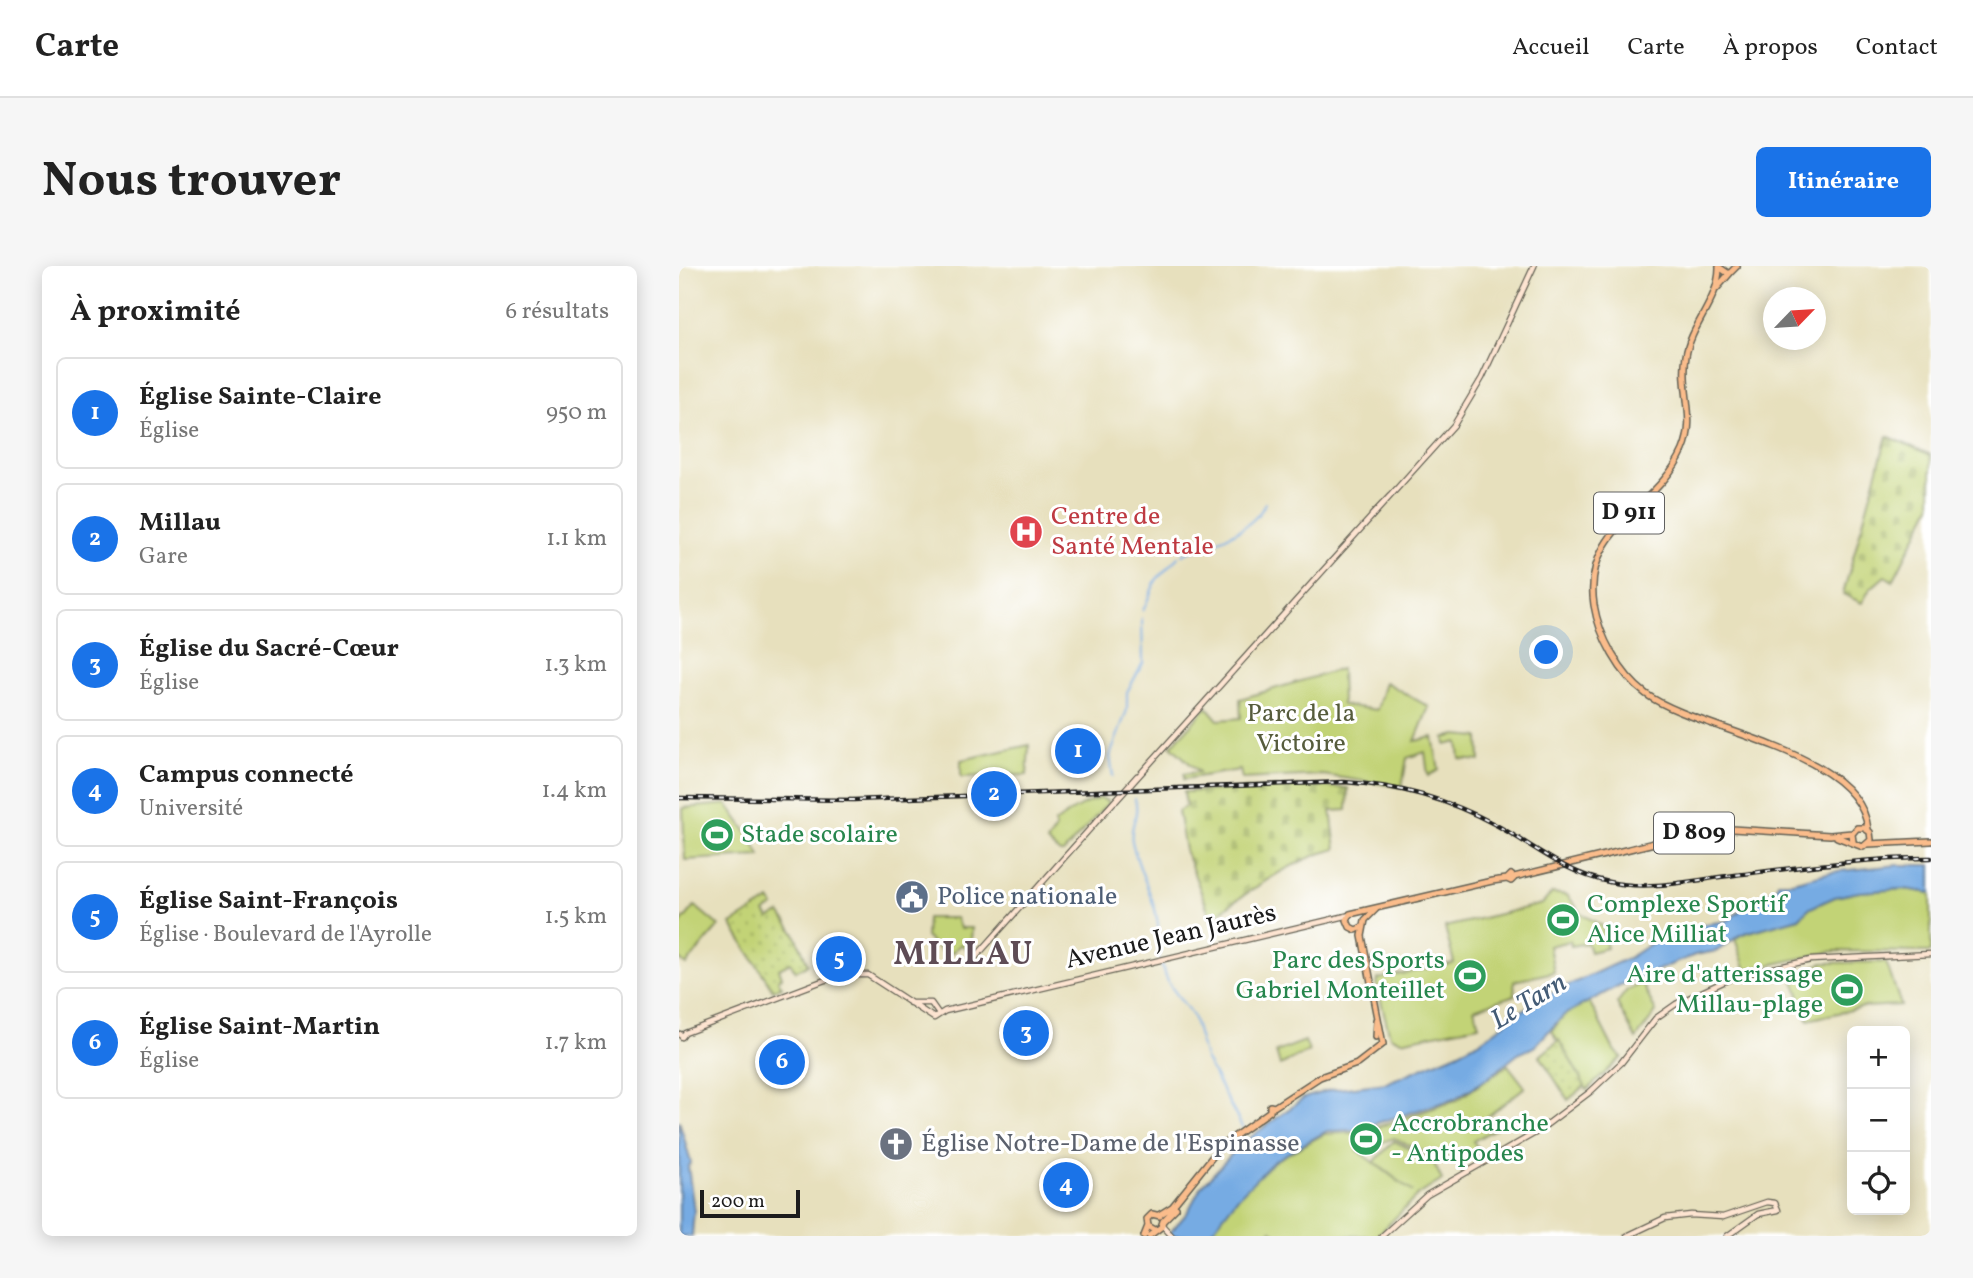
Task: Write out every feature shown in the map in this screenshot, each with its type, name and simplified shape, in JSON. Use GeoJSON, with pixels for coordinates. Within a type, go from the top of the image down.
{"type":"FeatureCollection","features":[{"type":"Feature","properties":{"kind":"main road"},"geometry":{"type":"LineString","coordinates":[[1116,801],[1396,491],[1466,408],[1534,266]]}},
{"type":"Feature","properties":{"kind":"main road"},"geometry":{"type":"LineString","coordinates":[[1719,267],[1724,273],[1731,273],[1737,266]]}},
{"type":"Feature","properties":{"kind":"main road","name":"D 911"},"geometry":{"type":"LineString","coordinates":[[1714,292],[1719,267]]}},
{"type":"Feature","properties":{"kind":"main road","name":"D 911"},"geometry":{"type":"LineString","coordinates":[[1731,273],[1714,292],[1691,337],[1685,357],[1690,419],[1685,446],[1667,475],[1605,542],[1594,573],[1593,596],[1597,617],[1621,669],[1645,694],[1663,704],[1755,738],[1808,762],[1835,780],[1864,811]]}},
{"type":"Feature","properties":{"kind":"main road"},"geometry":{"type":"LineString","coordinates":[[974,959],[1145,768]]}},
{"type":"Feature","properties":{"kind":"main road"},"geometry":{"type":"LineString","coordinates":[[1864,811],[1860,827],[1853,833],[1853,841],[1859,846],[1887,841],[1931,841]]}},
{"type":"Feature","properties":{"kind":"main road"},"geometry":{"type":"LineString","coordinates":[[1864,811],[1869,832],[1867,845]]}},
{"type":"Feature","properties":{"kind":"main road"},"geometry":{"type":"LineString","coordinates":[[1860,827],[1887,841]]}},
{"type":"Feature","properties":{"kind":"main road","name":"D 809"},"geometry":{"type":"LineString","coordinates":[[1358,912],[1716,828],[1830,835],[1853,833]]}},
{"type":"Feature","properties":{"kind":"main road","name":"D 809"},"geometry":{"type":"LineString","coordinates":[[1830,835],[1853,841]]}},
{"type":"Feature","properties":{"kind":"main road"},"geometry":{"type":"LineString","coordinates":[[1147,1236],[1163,1222],[1206,1161],[1230,1140],[1315,1080],[1357,1064],[1384,1043],[1379,1037],[1362,927],[1375,909]]}},
{"type":"Feature","properties":{"kind":"main road"},"geometry":{"type":"LineString","coordinates":[[1348,924],[1350,914],[1358,912],[1365,920]]}},
{"type":"Feature","properties":{"kind":"main road","name":"Avenue Jean Jaurès"},"geometry":{"type":"LineString","coordinates":[[938,1013],[1350,914]]}},
{"type":"Feature","properties":{"kind":"main road"},"geometry":{"type":"LineString","coordinates":[[1332,919],[1354,929],[1368,974],[1378,1024],[1377,1046]]}},
{"type":"Feature","properties":{"kind":"main road"},"geometry":{"type":"LineString","coordinates":[[1354,929],[1362,927]]}},
{"type":"Feature","properties":{"kind":"main road"},"geometry":{"type":"LineString","coordinates":[[1382,1236],[1427,1195],[1523,1141],[1582,1098],[1621,1063],[1656,1018],[1676,1003],[1741,974],[1811,960],[1931,954]]}},
{"type":"Feature","properties":{"kind":"main road"},"geometry":{"type":"LineString","coordinates":[[680,1033],[825,980],[848,975],[868,975],[908,1003],[921,1009],[930,1017],[937,1016],[934,1004],[908,1003]]}},
{"type":"Feature","properties":{"kind":"main road"},"geometry":{"type":"LineString","coordinates":[[921,1009],[924,1002]]}},
{"type":"Feature","properties":{"kind":"main road"},"geometry":{"type":"LineString","coordinates":[[1627,1236],[1665,1218],[1691,1215],[1723,1217],[1767,1202],[1775,1203],[1778,1210],[1758,1214],[1727,1236]]}},
{"type":"Feature","properties":{"kind":"main road"},"geometry":{"type":"LineString","coordinates":[[1147,1236],[1149,1216],[1163,1222],[1172,1236]]}},
{"type":"Feature","properties":{"kind":"main road"},"geometry":{"type":"LineString","coordinates":[[1148,1226],[1155,1230]]}},
{"type":"Feature","properties":{"kind":"green space"},"geometry":{"type":"Polygon","coordinates":[[[1887,436],[1931,455],[1931,506],[1893,581],[1885,576],[1870,589],[1862,603],[1843,594],[1887,436]]]}},
{"type":"Feature","properties":{"kind":"green space","name":"Parc de la Victoire"},"geometry":{"type":"Polygon","coordinates":[[[1341,669],[1342,705],[1377,710],[1385,682],[1429,707],[1415,741],[1433,737],[1439,770],[1428,776],[1425,752],[1407,758],[1402,787],[1323,775],[1242,779],[1240,770],[1184,779],[1184,774],[1199,772],[1171,746],[1207,707],[1218,720],[1241,718],[1240,699],[1341,669]]]}},
{"type":"Feature","properties":{"kind":"green space"},"geometry":{"type":"Polygon","coordinates":[[[1456,735],[1479,737],[1480,761],[1460,759],[1458,742],[1446,745],[1445,738],[1456,735]]]}},
{"type":"Feature","properties":{"kind":"green space"},"geometry":{"type":"Polygon","coordinates":[[[1029,745],[1027,775],[961,777],[961,760],[1029,745]]]}},
{"type":"Feature","properties":{"kind":"green space"},"geometry":{"type":"Polygon","coordinates":[[[1307,786],[1348,788],[1347,810],[1331,811],[1336,849],[1287,869],[1211,918],[1185,850],[1178,811],[1186,806],[1184,792],[1307,786]]]}},
{"type":"Feature","properties":{"kind":"green space"},"geometry":{"type":"Polygon","coordinates":[[[1101,798],[1109,802],[1063,853],[1047,842],[1055,830],[1055,823],[1077,808],[1101,798]]]}},
{"type":"Feature","properties":{"kind":"green space","name":"Stade scolaire"},"geometry":{"type":"Polygon","coordinates":[[[727,804],[752,839],[760,856],[685,860],[683,808],[727,804]]]}},
{"type":"Feature","properties":{"kind":"green space"},"geometry":{"type":"Polygon","coordinates":[[[1904,889],[1931,893],[1931,952],[1834,951],[1746,970],[1735,939],[1742,934],[1799,918],[1808,909],[1835,897],[1859,892],[1904,889]]]}},
{"type":"Feature","properties":{"kind":"green space","name":"Parc des Sports Gabriel Monteillet"},"geometry":{"type":"Polygon","coordinates":[[[1552,893],[1567,895],[1582,914],[1602,926],[1607,948],[1590,952],[1587,943],[1571,946],[1570,941],[1549,946],[1554,972],[1514,981],[1515,995],[1474,1009],[1479,1025],[1401,1041],[1390,1036],[1377,986],[1378,979],[1454,963],[1445,927],[1542,904],[1552,893]]]}},
{"type":"Feature","properties":{"kind":"green space"},"geometry":{"type":"Polygon","coordinates":[[[770,900],[774,906],[765,912],[769,919],[780,913],[795,934],[808,964],[796,971],[790,963],[779,969],[782,977],[778,980],[782,987],[773,990],[731,924],[770,900]]]}},
{"type":"Feature","properties":{"kind":"green space"},"geometry":{"type":"Polygon","coordinates":[[[695,906],[719,926],[686,965],[679,959],[679,925],[695,906]]]}},
{"type":"Feature","properties":{"kind":"green space"},"geometry":{"type":"Polygon","coordinates":[[[927,918],[956,918],[960,928],[972,928],[970,952],[961,944],[952,953],[941,951],[926,937],[927,918]]]}},
{"type":"Feature","properties":{"kind":"green space","name":"Aire d'atterissage Millau-plage"},"geometry":{"type":"Polygon","coordinates":[[[1886,962],[1901,1005],[1864,1007],[1808,1020],[1792,975],[1822,963],[1886,962]]]}},
{"type":"Feature","properties":{"kind":"green space"},"geometry":{"type":"Polygon","coordinates":[[[1642,983],[1656,1012],[1636,1039],[1617,1003],[1627,990],[1642,983]]]}},
{"type":"Feature","properties":{"kind":"green space"},"geometry":{"type":"Polygon","coordinates":[[[1589,1001],[1614,1050],[1622,1057],[1587,1090],[1552,1031],[1564,1015],[1589,1001]]]}},
{"type":"Feature","properties":{"kind":"green space"},"geometry":{"type":"Polygon","coordinates":[[[1559,1040],[1585,1086],[1568,1100],[1540,1056],[1559,1040]]]}},
{"type":"Feature","properties":{"kind":"green space"},"geometry":{"type":"Polygon","coordinates":[[[1305,1041],[1309,1051],[1280,1065],[1276,1052],[1305,1041]]]}},
{"type":"Feature","properties":{"kind":"green space"},"geometry":{"type":"Polygon","coordinates":[[[1508,1065],[1525,1087],[1487,1117],[1495,1129],[1473,1141],[1479,1149],[1474,1151],[1476,1155],[1458,1160],[1439,1155],[1435,1157],[1394,1138],[1358,1151],[1413,1192],[1374,1162],[1394,1141],[1432,1159],[1442,1180],[1418,1195],[1377,1236],[1278,1236],[1272,1230],[1267,1236],[1208,1236],[1242,1192],[1274,1161],[1324,1134],[1363,1132],[1457,1100],[1508,1065]]]}},
{"type":"Feature","properties":{"kind":"water"},"geometry":{"type":"Polygon","coordinates":[[[1898,865],[1931,865],[1931,893],[1904,889],[1859,892],[1835,897],[1808,909],[1799,918],[1742,934],[1717,951],[1695,955],[1618,986],[1564,1015],[1534,1047],[1518,1054],[1488,1078],[1454,1099],[1355,1130],[1327,1131],[1274,1161],[1239,1196],[1208,1236],[1167,1236],[1187,1213],[1201,1187],[1240,1145],[1304,1098],[1330,1090],[1386,1083],[1457,1053],[1481,1041],[1538,999],[1630,957],[1661,937],[1692,926],[1727,921],[1757,897],[1776,888],[1778,882],[1792,882],[1831,872],[1898,865]]]}},
{"type":"Feature","properties":{"kind":"water"},"geometry":{"type":"Polygon","coordinates":[[[679,1120],[691,1163],[688,1167],[694,1210],[692,1236],[679,1236],[679,1120]]]}},
{"type":"Feature","properties":{"kind":"waterway"},"geometry":{"type":"LineString","coordinates":[[1182,555],[1241,529],[1260,513],[1265,503]]}},
{"type":"Feature","properties":{"kind":"waterway"},"geometry":{"type":"LineString","coordinates":[[1143,611],[1156,580],[1178,557]]}},
{"type":"Feature","properties":{"kind":"waterway"},"geometry":{"type":"LineString","coordinates":[[1113,776],[1110,756],[1127,710],[1127,692],[1143,663],[1142,618]]}},
{"type":"Feature","properties":{"kind":"waterway"},"geometry":{"type":"LineString","coordinates":[[1135,799],[1132,841],[1154,905],[1159,931],[1158,945]]}},
{"type":"Feature","properties":{"kind":"waterway"},"geometry":{"type":"LineString","coordinates":[[1158,949],[1159,958]]}},
{"type":"Feature","properties":{"kind":"waterway"},"geometry":{"type":"LineString","coordinates":[[1160,962],[1169,984],[1193,1016],[1205,1058],[1242,1127]]}},
{"type":"Feature","properties":{"kind":"railway"},"geometry":{"type":"LineString","coordinates":[[679,798],[853,800],[1344,782],[1383,786],[1441,801],[1496,825],[1578,873],[1609,882],[1672,884],[1833,863],[1931,858]]}},
{"type":"Feature","properties":{"kind":"place","name":"Centre de Santé Mentale"},"geometry":{"type":"Point","coordinates":[1026,532]}},
{"type":"Feature","properties":{"kind":"place","name":"Église Sainte-Claire"},"geometry":{"type":"Point","coordinates":[1078,751]}},
{"type":"Feature","properties":{"kind":"place","name":"Millau"},"geometry":{"type":"Point","coordinates":[994,794]}},
{"type":"Feature","properties":{"kind":"place","name":"Stade scolaire"},"geometry":{"type":"Point","coordinates":[717,835]}},
{"type":"Feature","properties":{"kind":"place","name":"Police nationale"},"geometry":{"type":"Point","coordinates":[912,897]}},
{"type":"Feature","properties":{"kind":"place","name":"Complexe Sportif Alice Milliat"},"geometry":{"type":"Point","coordinates":[1563,920]}},
{"type":"Feature","properties":{"kind":"place","name":"Église Saint-François"},"geometry":{"type":"Point","coordinates":[839,959]}},
{"type":"Feature","properties":{"kind":"place","name":"Parc des Sports Gabriel Monteillet"},"geometry":{"type":"Point","coordinates":[1470,976]}},
{"type":"Feature","properties":{"kind":"place","name":"Aire d'atterissage Millau-plage"},"geometry":{"type":"Point","coordinates":[1847,990]}},
{"type":"Feature","properties":{"kind":"place","name":"Église du Sacré-Cœur"},"geometry":{"type":"Point","coordinates":[1026,1033]}},
{"type":"Feature","properties":{"kind":"place","name":"Église Saint-Martin"},"geometry":{"type":"Point","coordinates":[782,1062]}},
{"type":"Feature","properties":{"kind":"place","name":"Accrobranche - Antipodes"},"geometry":{"type":"Point","coordinates":[1366,1139]}},
{"type":"Feature","properties":{"kind":"place","name":"Église Notre-Dame de l'Espinasse"},"geometry":{"type":"Point","coordinates":[896,1144]}},
{"type":"Feature","properties":{"kind":"place","name":"Campus connecté"},"geometry":{"type":"Point","coordinates":[1066,1185]}},
{"type":"Feature","properties":{"kind":"district","name":"MILLAU"},"geometry":{"type":"Point","coordinates":[964,956]}},
{"type":"Feature","properties":{"kind":"water label","name":"Le Tarn"},"geometry":{"type":"Point","coordinates":[1529,1002]}}]}
